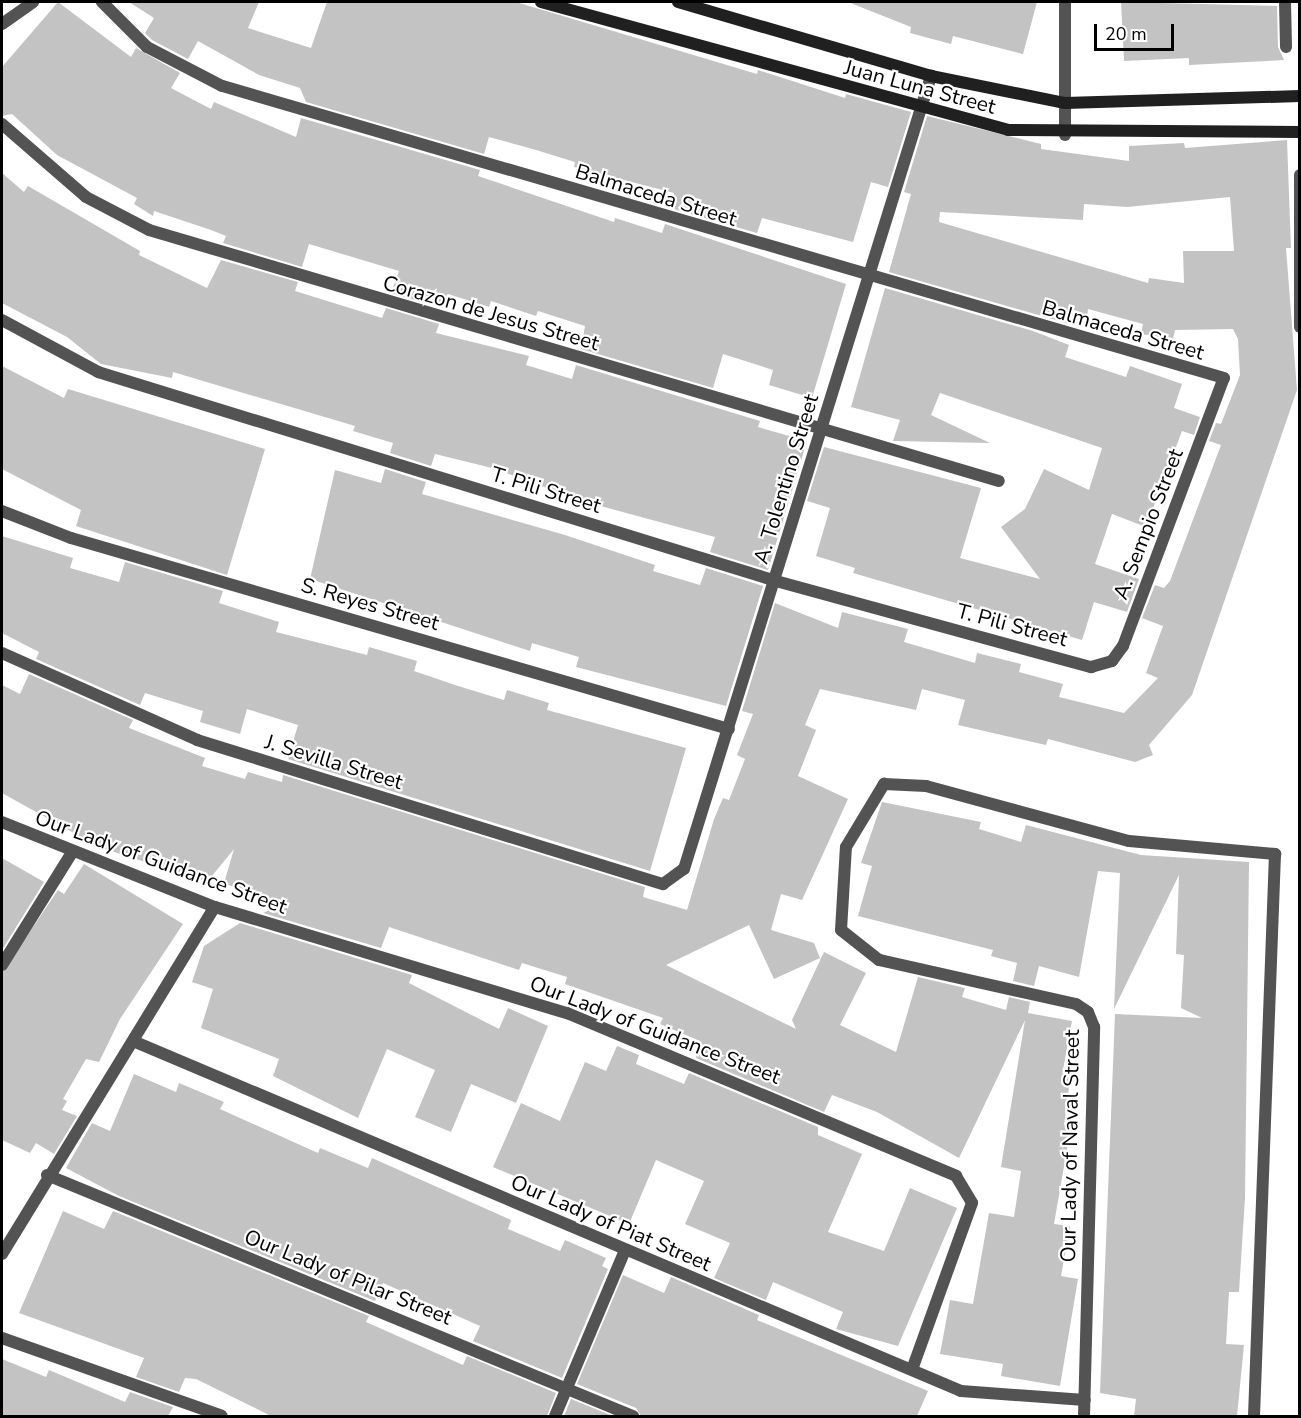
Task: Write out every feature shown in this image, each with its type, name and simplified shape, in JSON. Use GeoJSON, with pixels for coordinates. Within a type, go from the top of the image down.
{"type":"FeatureCollection","features":[{"type":"Feature","properties":{"kind":"street"},"geometry":{"type":"LineString","coordinates":[[2,24],[33,2]]}},
{"type":"Feature","properties":{"kind":"street","name":"Balmaceda Street"},"geometry":{"type":"LineString","coordinates":[[102,2],[147,47],[222,86],[868,278],[1224,378]]}},
{"type":"Feature","properties":{"kind":"street","name":"Juan Luna Street"},"geometry":{"type":"LineString","coordinates":[[541,2],[1008,130],[1065,135],[1299,132]]}},
{"type":"Feature","properties":{"kind":"street","name":"Juan Luna Street"},"geometry":{"type":"LineString","coordinates":[[678,2],[931,76],[1065,103],[1299,96]]}},
{"type":"Feature","properties":{"kind":"street"},"geometry":{"type":"LineString","coordinates":[[1065,2],[1065,135]]}},
{"type":"Feature","properties":{"kind":"street"},"geometry":{"type":"LineString","coordinates":[[1285,2],[1286,47]]}},
{"type":"Feature","properties":{"kind":"street","name":"A. Tolentino Street"},"geometry":{"type":"LineString","coordinates":[[663,884],[684,869],[776,581],[931,76]]}},
{"type":"Feature","properties":{"kind":"street"},"geometry":{"type":"LineString","coordinates":[[1299,96],[1299,106]]}},
{"type":"Feature","properties":{"kind":"street","name":"Corazon de Jesus Street"},"geometry":{"type":"LineString","coordinates":[[2,124],[86,197],[149,230],[999,481]]}},
{"type":"Feature","properties":{"kind":"street"},"geometry":{"type":"LineString","coordinates":[[1299,175],[1299,327]]}},
{"type":"Feature","properties":{"kind":"street","name":"T. Pili Street"},"geometry":{"type":"LineString","coordinates":[[2,320],[98,372],[776,581],[1091,667]]}},
{"type":"Feature","properties":{"kind":"street","name":"A. Sempio Street"},"geometry":{"type":"LineString","coordinates":[[1091,667],[1112,661],[1123,646],[1224,378]]}},
{"type":"Feature","properties":{"kind":"street","name":"S. Reyes Street"},"geometry":{"type":"LineString","coordinates":[[2,511],[71,538],[729,729]]}},
{"type":"Feature","properties":{"kind":"street","name":"J. Sevilla Street"},"geometry":{"type":"LineString","coordinates":[[2,652],[197,740],[663,884]]}},
{"type":"Feature","properties":{"kind":"street","name":"Our Lady of Naval Street"},"geometry":{"type":"LineString","coordinates":[[1084,1416],[1094,1043],[1088,1012],[1076,1004],[879,960],[841,930],[846,847],[884,784],[926,786],[1129,841],[1275,854],[1254,1416]]}},
{"type":"Feature","properties":{"kind":"street","name":"Our Lady of Guidance Street"},"geometry":{"type":"LineString","coordinates":[[2,822],[71,854],[215,907],[567,1013],[956,1176],[972,1203],[912,1370]]}},
{"type":"Feature","properties":{"kind":"street"},"geometry":{"type":"LineString","coordinates":[[2,965],[71,854]]}},
{"type":"Feature","properties":{"kind":"street"},"geometry":{"type":"LineString","coordinates":[[2,1254],[47,1175],[215,907]]}},
{"type":"Feature","properties":{"kind":"street","name":"Our Lady of Piat Street"},"geometry":{"type":"LineString","coordinates":[[133,1041],[961,1390],[1085,1400]]}},
{"type":"Feature","properties":{"kind":"street","name":"Our Lady of Pilar Street"},"geometry":{"type":"LineString","coordinates":[[47,1175],[633,1416]]}},
{"type":"Feature","properties":{"kind":"street"},"geometry":{"type":"LineString","coordinates":[[555,1416],[625,1250]]}},
{"type":"Feature","properties":{"kind":"street"},"geometry":{"type":"LineString","coordinates":[[2,1338],[222,1416]]}},
{"type":"Feature","properties":{"kind":"building"},"geometry":{"type":"Polygon","coordinates":[[[58,2],[131,57],[136,48],[180,73],[171,88],[211,109],[214,102],[296,137],[301,118],[480,170],[478,176],[614,222],[615,218],[662,233],[665,224],[846,284],[812,398],[769,385],[773,370],[723,354],[713,388],[581,349],[585,326],[538,311],[536,316],[491,301],[489,307],[448,294],[443,308],[391,293],[399,271],[309,244],[302,267],[223,243],[226,236],[211,230],[154,211],[153,216],[134,204],[137,198],[57,155],[12,114],[2,116],[2,67],[58,2]]]}},
{"type":"Feature","properties":{"kind":"building"},"geometry":{"type":"Polygon","coordinates":[[[129,2],[259,2],[248,28],[311,48],[327,2],[516,2],[757,74],[758,70],[845,98],[846,94],[911,112],[888,187],[871,182],[853,242],[762,218],[757,233],[670,208],[674,193],[574,167],[575,162],[536,150],[489,137],[484,154],[306,102],[300,88],[259,75],[198,41],[188,59],[152,40],[145,33],[154,18],[129,2]]]}},
{"type":"Feature","properties":{"kind":"building"},"geometry":{"type":"Polygon","coordinates":[[[848,2],[1037,2],[1023,54],[953,36],[951,44],[910,33],[911,27],[848,2]]]}},
{"type":"Feature","properties":{"kind":"building"},"geometry":{"type":"Polygon","coordinates":[[[1121,2],[1277,6],[1278,47],[1284,60],[1189,65],[1189,58],[1124,61],[1121,2]]]}},
{"type":"Feature","properties":{"kind":"building"},"geometry":{"type":"Polygon","coordinates":[[[927,116],[1041,144],[1041,149],[1129,161],[1129,146],[1184,143],[1185,148],[1287,140],[1291,248],[1286,248],[1297,390],[1192,695],[1149,745],[1153,755],[1135,762],[1048,739],[1046,745],[958,725],[965,700],[922,689],[916,710],[820,689],[805,725],[816,730],[798,776],[848,799],[802,900],[781,894],[771,930],[814,943],[820,958],[774,979],[749,925],[666,965],[796,1029],[792,1020],[824,952],[866,973],[840,1025],[896,1052],[918,977],[965,988],[962,997],[1006,1010],[1009,997],[1030,1002],[1028,1013],[1072,1021],[1063,1070],[1071,1072],[1064,1125],[1071,1126],[1054,1224],[1070,1226],[1061,1276],[1078,1279],[1060,1386],[1001,1376],[1003,1364],[940,1354],[950,1300],[973,1304],[989,1213],[1014,1217],[1021,1171],[1001,1167],[1025,1020],[959,1158],[877,1112],[832,1095],[824,1112],[696,1058],[700,1041],[660,1024],[663,1018],[565,984],[567,977],[522,963],[519,970],[389,927],[381,948],[263,913],[278,906],[224,883],[234,849],[207,882],[99,847],[2,793],[2,685],[20,694],[29,674],[133,720],[129,728],[205,758],[202,766],[245,779],[248,772],[282,782],[283,775],[645,887],[643,897],[687,910],[714,819],[723,798],[729,800],[745,759],[737,755],[753,714],[742,711],[775,603],[838,628],[842,612],[908,629],[904,642],[975,663],[977,653],[1021,664],[1019,672],[1063,684],[1059,697],[1124,713],[1158,678],[1146,673],[1163,626],[1142,618],[1155,585],[1164,588],[1170,581],[1221,445],[1209,441],[1216,423],[1221,424],[1240,375],[1238,339],[1233,329],[1175,330],[1173,339],[1141,334],[1143,324],[1088,309],[1087,317],[1079,315],[1076,325],[889,272],[911,194],[904,192],[927,116]],[[1230,197],[1127,207],[1084,204],[1083,220],[940,212],[939,222],[1148,283],[1149,278],[1184,283],[1183,251],[1234,251],[1230,197]]]}},
{"type":"Feature","properties":{"kind":"building"},"geometry":{"type":"Polygon","coordinates":[[[2,173],[24,192],[28,186],[140,251],[139,255],[207,288],[221,260],[298,282],[295,291],[382,318],[386,308],[439,324],[436,333],[529,356],[526,365],[572,379],[576,365],[760,421],[758,427],[807,441],[768,570],[710,552],[715,537],[582,501],[492,468],[435,454],[431,466],[390,453],[393,443],[353,431],[355,426],[173,372],[172,378],[101,364],[67,337],[2,303],[2,173]]]}},
{"type":"Feature","properties":{"kind":"building"},"geometry":{"type":"Polygon","coordinates":[[[885,288],[1033,331],[1069,345],[1065,357],[1126,377],[1130,366],[1182,384],[1174,408],[1200,417],[1194,435],[1182,431],[1146,527],[1112,514],[1095,564],[1139,579],[1127,612],[1094,602],[1082,640],[853,573],[855,568],[816,556],[830,508],[807,501],[824,447],[981,488],[960,558],[1040,579],[1001,527],[1025,509],[1044,469],[1089,490],[1102,448],[940,393],[931,415],[990,443],[893,441],[900,420],[851,407],[885,288]]]}},
{"type":"Feature","properties":{"kind":"building"},"geometry":{"type":"Polygon","coordinates":[[[2,366],[64,398],[68,389],[265,449],[227,575],[76,526],[81,510],[2,469],[2,366]]]}},
{"type":"Feature","properties":{"kind":"building"},"geometry":{"type":"Polygon","coordinates":[[[385,469],[426,482],[422,494],[565,535],[655,565],[653,571],[700,585],[706,568],[763,586],[726,706],[576,667],[579,657],[532,643],[530,651],[310,579],[335,470],[381,483],[385,469]]]}},
{"type":"Feature","properties":{"kind":"building"},"geometry":{"type":"Polygon","coordinates":[[[2,536],[73,558],[70,568],[119,582],[125,562],[223,591],[219,603],[279,622],[276,632],[367,655],[369,647],[417,661],[414,671],[458,686],[504,700],[507,690],[549,703],[547,710],[686,748],[650,871],[288,759],[298,725],[247,709],[240,734],[200,722],[203,711],[145,693],[140,705],[36,659],[39,652],[2,633],[2,536]]]}},
{"type":"Feature","properties":{"kind":"building"},"geometry":{"type":"Polygon","coordinates":[[[882,802],[981,822],[979,829],[1021,842],[1026,825],[1141,855],[1249,862],[1245,1198],[1239,1292],[1229,1292],[1226,1344],[1244,1345],[1237,1416],[1134,1416],[1136,1399],[1100,1393],[1115,1014],[1202,1018],[1181,1008],[1184,955],[1176,954],[1179,875],[1114,1009],[1120,873],[1098,871],[1079,977],[1039,966],[1034,986],[1013,981],[1017,963],[991,956],[993,950],[858,916],[872,866],[861,863],[882,802]]]}},
{"type":"Feature","properties":{"kind":"building"},"geometry":{"type":"Polygon","coordinates":[[[2,858],[44,882],[2,950],[2,858]]]}},
{"type":"Feature","properties":{"kind":"building"},"geometry":{"type":"Polygon","coordinates":[[[84,864],[183,924],[120,1019],[99,1062],[86,1059],[63,1099],[67,1101],[62,1110],[77,1116],[54,1154],[36,1143],[30,1153],[2,1140],[2,973],[58,890],[64,894],[84,864]]]}},
{"type":"Feature","properties":{"kind":"building"},"geometry":{"type":"Polygon","coordinates":[[[240,923],[412,975],[409,983],[499,1029],[508,1008],[548,1026],[516,1103],[471,1084],[451,1132],[415,1117],[435,1070],[387,1049],[358,1118],[273,1076],[279,1059],[201,1028],[213,989],[192,982],[204,946],[240,923]]]}},
{"type":"Feature","properties":{"kind":"building"},"geometry":{"type":"Polygon","coordinates":[[[617,1046],[639,1055],[636,1064],[684,1084],[689,1073],[818,1127],[818,1135],[862,1154],[828,1232],[884,1251],[910,1188],[957,1208],[898,1346],[836,1329],[843,1312],[773,1282],[766,1300],[714,1278],[730,1243],[685,1224],[704,1181],[656,1160],[629,1224],[493,1167],[521,1103],[560,1121],[585,1062],[606,1071],[617,1046]]]}},
{"type":"Feature","properties":{"kind":"building"},"geometry":{"type":"Polygon","coordinates":[[[134,1074],[176,1092],[179,1083],[224,1102],[220,1109],[318,1153],[320,1148],[368,1168],[372,1158],[511,1220],[508,1229],[560,1251],[565,1240],[606,1258],[602,1266],[608,1269],[562,1378],[473,1341],[480,1326],[383,1283],[375,1301],[119,1196],[66,1168],[92,1123],[110,1131],[134,1074]]]}},
{"type":"Feature","properties":{"kind":"building"},"geometry":{"type":"Polygon","coordinates":[[[63,1211],[104,1229],[113,1211],[369,1316],[366,1322],[463,1365],[467,1356],[556,1393],[547,1416],[271,1416],[196,1379],[185,1378],[179,1392],[136,1377],[144,1358],[19,1313],[63,1211]]]}},
{"type":"Feature","properties":{"kind":"building"},"geometry":{"type":"Polygon","coordinates":[[[623,1275],[664,1293],[671,1277],[759,1315],[757,1320],[928,1391],[917,1416],[641,1416],[636,1408],[577,1384],[623,1275]]]}},
{"type":"Feature","properties":{"kind":"building"},"geometry":{"type":"Polygon","coordinates":[[[2,1359],[46,1377],[49,1370],[125,1402],[130,1392],[173,1407],[168,1416],[2,1416],[2,1359]]]}},
{"type":"Feature","properties":{"kind":"building"},"geometry":{"type":"Polygon","coordinates":[[[571,1399],[613,1416],[564,1416],[571,1399]]]}}]}
